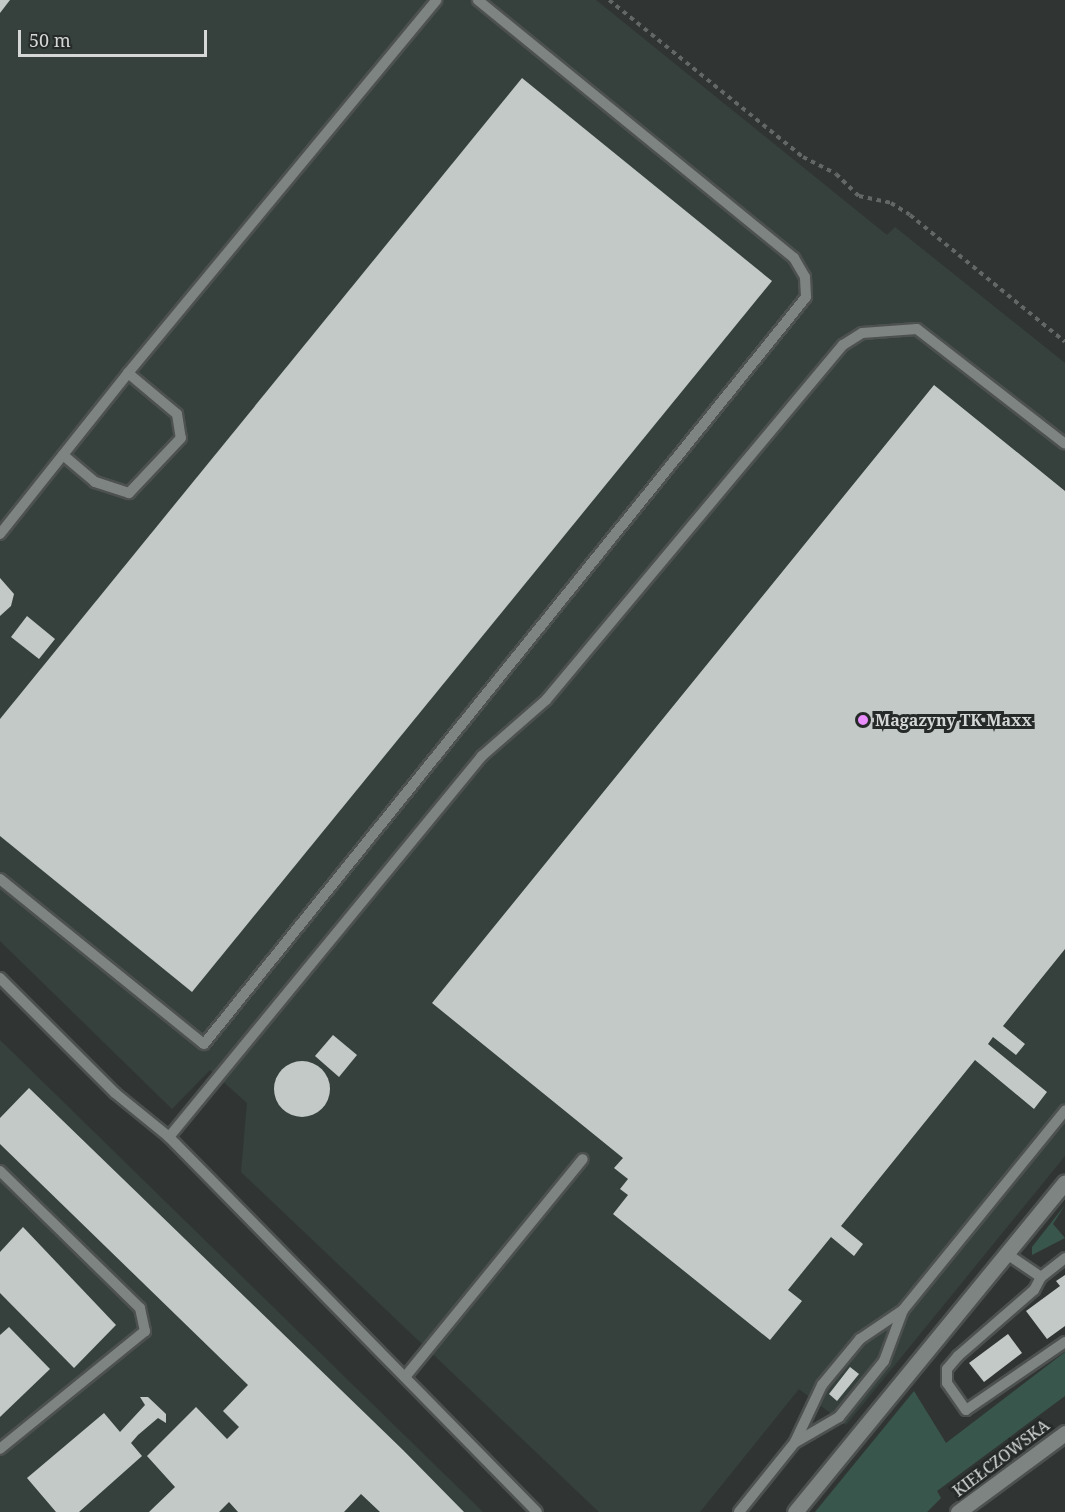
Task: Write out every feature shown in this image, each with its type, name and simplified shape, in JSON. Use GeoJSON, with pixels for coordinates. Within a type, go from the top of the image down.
{"type":"FeatureCollection","features":[{"type":"Feature","properties":{"kind":"street"},"geometry":{"type":"LineString","coordinates":[[795,1512],[1065,1182]]}},
{"type":"Feature","properties":{"kind":"street","name":"KIEŁCZOWSKA"},"geometry":{"type":"LineString","coordinates":[[958,1512],[1065,1433]]}},
{"type":"Feature","properties":{"kind":"lane"},"geometry":{"type":"LineString","coordinates":[[0,534],[128,373],[437,0]]}},
{"type":"Feature","properties":{"kind":"lane"},"geometry":{"type":"LineString","coordinates":[[0,879],[204,1044],[806,297],[805,277],[794,258],[478,0]]}},
{"type":"Feature","properties":{"kind":"lane"},"geometry":{"type":"LineString","coordinates":[[169,1137],[482,756],[546,700],[843,345],[862,333],[918,329],[1065,444]]}},
{"type":"Feature","properties":{"kind":"lane"},"geometry":{"type":"LineString","coordinates":[[63,455],[95,482],[129,493],[181,438],[177,414],[128,373]]}},
{"type":"Feature","properties":{"kind":"lane"},"geometry":{"type":"LineString","coordinates":[[0,978],[115,1094],[169,1137],[537,1512]]}},
{"type":"Feature","properties":{"kind":"lane"},"geometry":{"type":"LineString","coordinates":[[739,1512],[795,1442],[822,1385],[860,1339],[903,1310],[1065,1111]]}},
{"type":"Feature","properties":{"kind":"lane"},"geometry":{"type":"LineString","coordinates":[[405,1377],[583,1160]]}},
{"type":"Feature","properties":{"kind":"lane"},"geometry":{"type":"LineString","coordinates":[[0,1171],[140,1308],[145,1331],[0,1449]]}},
{"type":"Feature","properties":{"kind":"lane"},"geometry":{"type":"LineString","coordinates":[[1007,1254],[1041,1277]]}},
{"type":"Feature","properties":{"kind":"lane"},"geometry":{"type":"LineString","coordinates":[[1065,1258],[1041,1277],[1034,1290],[958,1356],[947,1368],[947,1383],[966,1410],[1065,1342]]}},
{"type":"Feature","properties":{"kind":"lane"},"geometry":{"type":"LineString","coordinates":[[795,1442],[839,1417],[884,1361],[903,1310]]}},
{"type":"Feature","properties":{"kind":"path"},"geometry":{"type":"LineString","coordinates":[[609,0],[803,157],[836,174],[859,196],[891,203],[910,215],[1065,342]]}},
{"type":"Feature","properties":{"kind":"shaded area"},"geometry":{"type":"Polygon","coordinates":[[[0,0],[596,0],[887,235],[895,227],[1065,363],[1065,1156],[846,1425],[799,1389],[700,1512],[599,1512],[241,1172],[247,1103],[210,1070],[172,1109],[0,941],[0,0]]]}},
{"type":"Feature","properties":{"kind":"shaded area"},"geometry":{"type":"Polygon","coordinates":[[[0,1040],[483,1512],[0,1512],[0,1040]]]}},
{"type":"Feature","properties":{"kind":"green space"},"geometry":{"type":"Polygon","coordinates":[[[1065,1205],[1053,1224],[1065,1238],[1032,1255],[1032,1247],[1065,1205]]]}},
{"type":"Feature","properties":{"kind":"green space"},"geometry":{"type":"Polygon","coordinates":[[[1065,1352],[1065,1396],[937,1491],[941,1498],[927,1512],[815,1512],[914,1391],[946,1443],[1065,1352]]]}},
{"type":"Feature","properties":{"kind":"building"},"geometry":{"type":"Polygon","coordinates":[[[0,0],[10,0],[0,13],[0,0]]]}},
{"type":"Feature","properties":{"kind":"building"},"geometry":{"type":"Polygon","coordinates":[[[522,78],[772,281],[192,992],[0,836],[0,719],[522,78]]]}},
{"type":"Feature","properties":{"kind":"building","name":"Magazyny TK Maxx"},"geometry":{"type":"Polygon","coordinates":[[[934,385],[1065,491],[1065,949],[1003,1026],[1025,1044],[1016,1055],[993,1037],[988,1044],[1047,1092],[1034,1109],[975,1060],[841,1226],[863,1244],[854,1256],[831,1237],[788,1290],[802,1301],[770,1340],[613,1214],[628,1195],[620,1189],[628,1179],[614,1168],[623,1158],[432,1003],[934,385]]]}},
{"type":"Feature","properties":{"kind":"building"},"geometry":{"type":"Polygon","coordinates":[[[0,578],[14,594],[11,606],[0,616],[0,578]]]}},
{"type":"Feature","properties":{"kind":"building"},"geometry":{"type":"Polygon","coordinates":[[[27,616],[55,639],[39,659],[11,637],[27,616]]]}},
{"type":"Feature","properties":{"kind":"building"},"geometry":{"type":"Polygon","coordinates":[[[333,1035],[357,1055],[339,1077],[315,1056],[333,1035]]]}},
{"type":"Feature","properties":{"kind":"building"},"geometry":{"type":"Polygon","coordinates":[[[302,1061],[313,1063],[322,1069],[328,1078],[330,1089],[328,1100],[322,1109],[313,1115],[302,1117],[291,1115],[282,1109],[276,1100],[274,1089],[276,1078],[282,1069],[291,1063],[302,1061]]]}},
{"type":"Feature","properties":{"kind":"building"},"geometry":{"type":"Polygon","coordinates":[[[29,1088],[403,1450],[464,1512],[380,1512],[361,1494],[344,1512],[238,1512],[229,1502],[219,1512],[149,1512],[175,1487],[147,1456],[196,1407],[227,1439],[239,1427],[223,1411],[248,1385],[0,1144],[0,1118],[29,1088]]]}},
{"type":"Feature","properties":{"kind":"building"},"geometry":{"type":"Polygon","coordinates":[[[23,1227],[116,1325],[74,1368],[0,1293],[0,1252],[23,1227]]]}},
{"type":"Feature","properties":{"kind":"building"},"geometry":{"type":"Polygon","coordinates":[[[1065,1275],[1065,1326],[1047,1339],[1026,1311],[1060,1286],[1056,1281],[1065,1275]]]}},
{"type":"Feature","properties":{"kind":"building"},"geometry":{"type":"Polygon","coordinates":[[[9,1327],[50,1369],[0,1417],[0,1335],[9,1327]]]}},
{"type":"Feature","properties":{"kind":"building"},"geometry":{"type":"Polygon","coordinates":[[[1008,1334],[1022,1353],[984,1382],[969,1363],[1008,1334]]]}},
{"type":"Feature","properties":{"kind":"building"},"geometry":{"type":"Polygon","coordinates":[[[850,1367],[859,1374],[837,1401],[829,1394],[850,1367]]]}},
{"type":"Feature","properties":{"kind":"building"},"geometry":{"type":"Polygon","coordinates":[[[140,1397],[148,1397],[166,1414],[166,1423],[158,1418],[131,1443],[142,1456],[79,1512],[56,1512],[27,1478],[104,1413],[120,1432],[145,1405],[140,1397]]]}},
{"type":"Feature","properties":{"kind":"place","name":"Magazyny TK Maxx"},"geometry":{"type":"Point","coordinates":[863,720]}}]}
